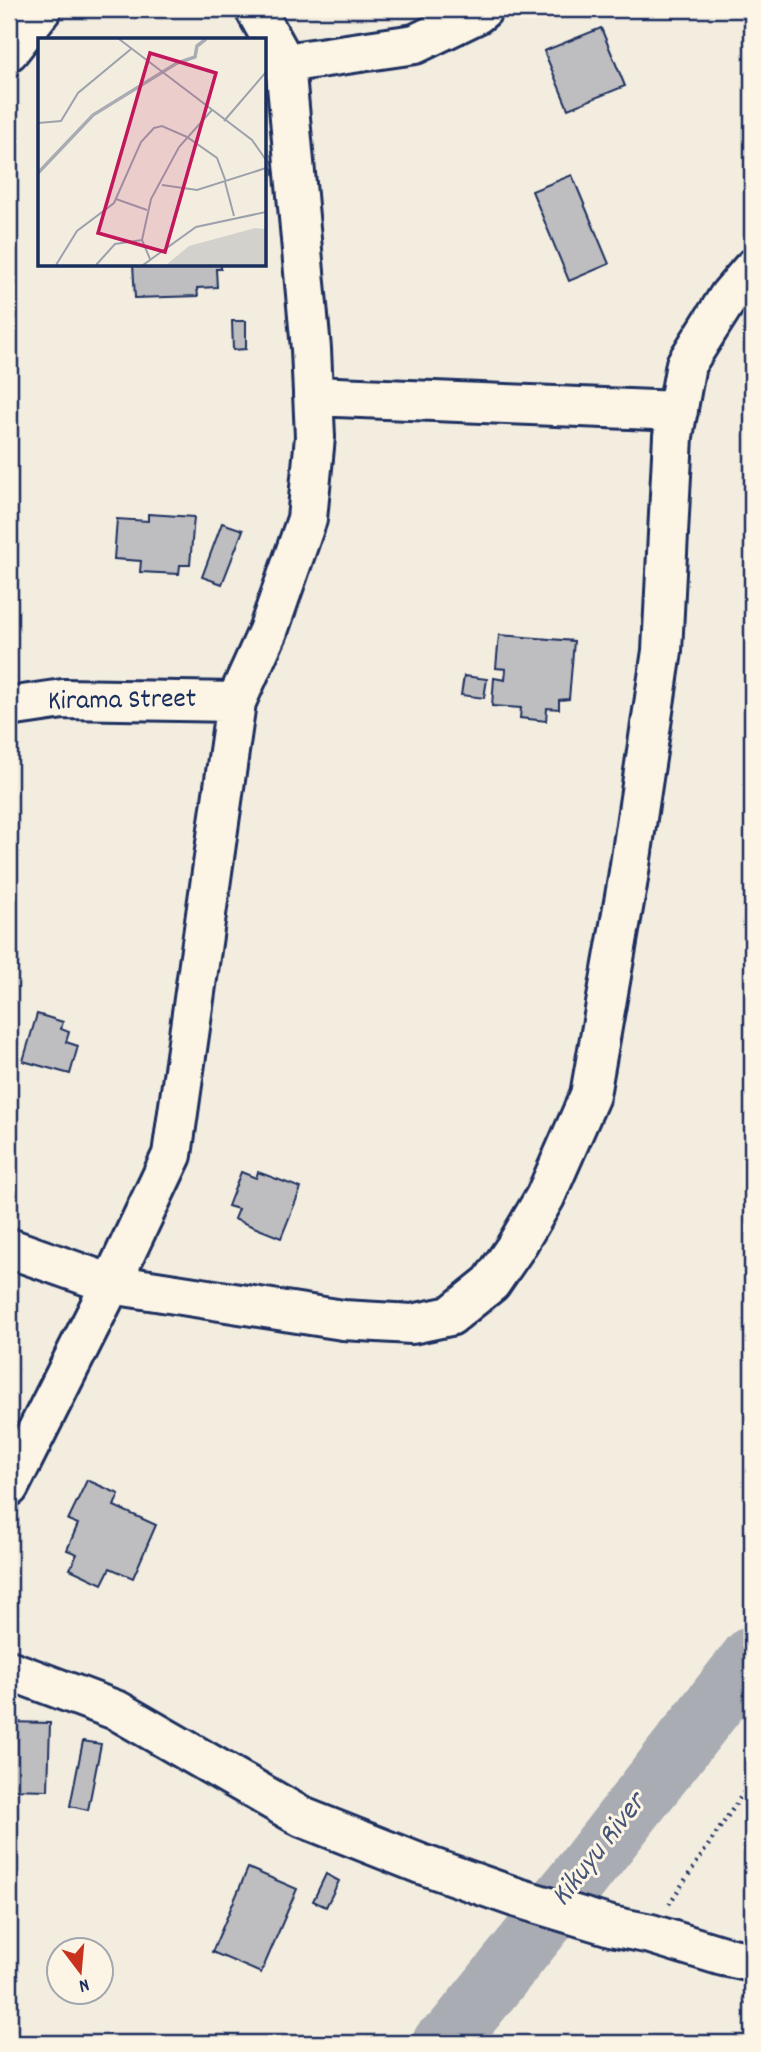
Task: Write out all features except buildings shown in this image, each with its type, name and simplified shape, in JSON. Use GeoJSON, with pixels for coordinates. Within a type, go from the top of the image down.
{"type":"FeatureCollection","features":[{"type":"Feature","properties":{"kind":"street"},"geometry":{"type":"LineString","coordinates":[[9,51],[41,9]]}},
{"type":"Feature","properties":{"kind":"street"},"geometry":{"type":"LineString","coordinates":[[9,1487],[172,1155],[236,702],[268,631],[307,519],[315,437],[311,349],[285,63],[255,9]]}},
{"type":"Feature","properties":{"kind":"street"},"geometry":{"type":"LineString","coordinates":[[285,63],[415,44],[483,9]]}},
{"type":"Feature","properties":{"kind":"street"},"geometry":{"type":"LineString","coordinates":[[9,1248],[111,1284],[343,1320],[412,1324],[450,1316],[491,1283],[545,1196],[590,1095],[627,885],[662,652],[673,436],[686,364],[729,296],[752,270]]}},
{"type":"Feature","properties":{"kind":"street"},"geometry":{"type":"LineString","coordinates":[[313,396],[678,411]]}},
{"type":"Feature","properties":{"kind":"street","name":"Kirama Street"},"geometry":{"type":"LineString","coordinates":[[9,707],[63,699],[236,702]]}},
{"type":"Feature","properties":{"kind":"street"},"geometry":{"type":"LineString","coordinates":[[9,1670],[118,1710],[302,1817],[421,1864],[515,1897],[611,1926],[651,1934],[752,1962]]}},
{"type":"Feature","properties":{"kind":"path"},"geometry":{"type":"LineString","coordinates":[[651,1934],[677,1889],[752,1780]]}},
{"type":"Feature","properties":{"kind":"waterway","name":"Kikuyu River"},"geometry":{"type":"LineString","coordinates":[[442,2043],[451,2037],[572,1887],[752,1656]]}}]}
